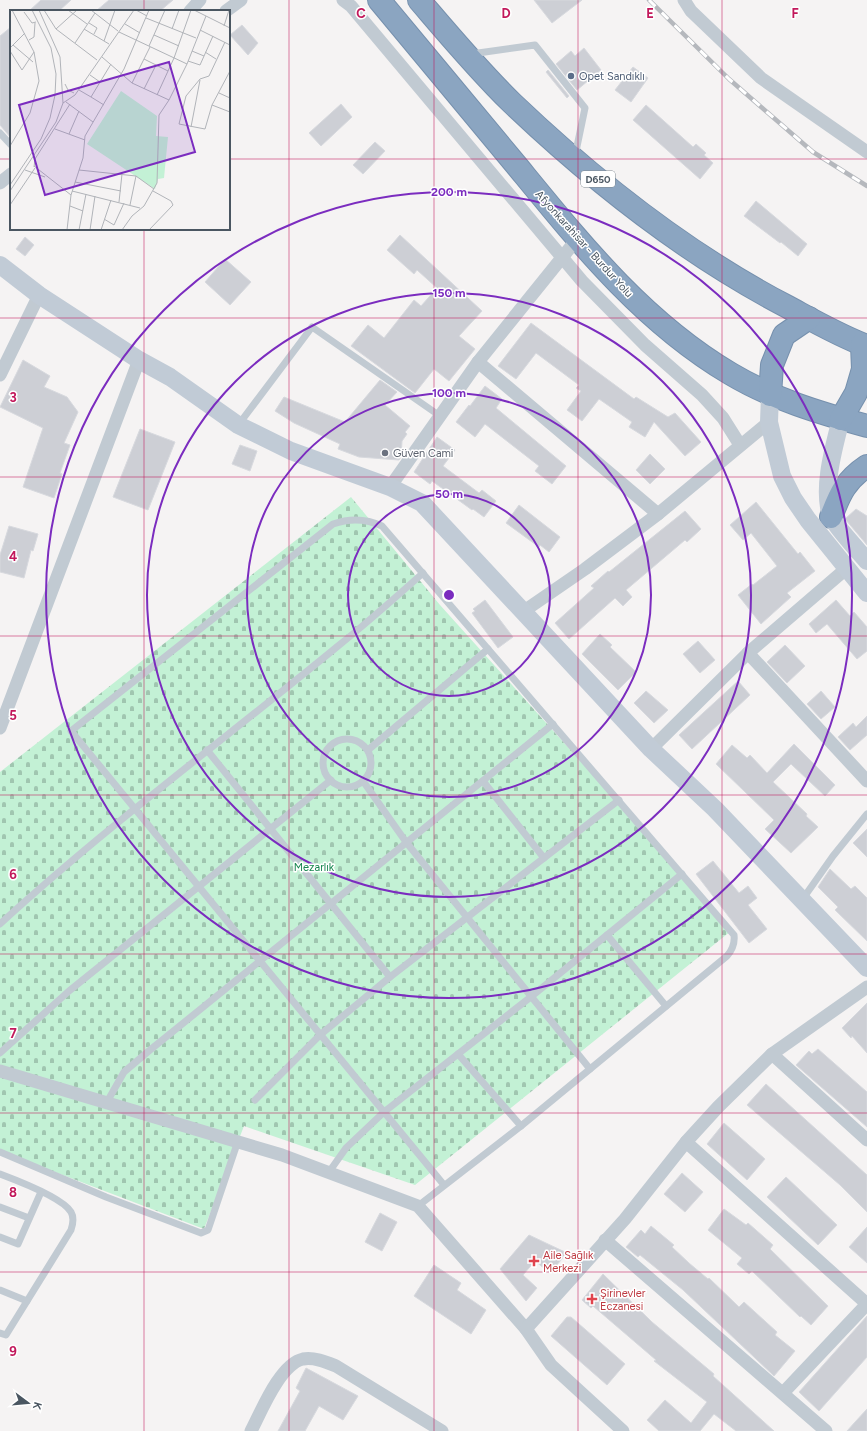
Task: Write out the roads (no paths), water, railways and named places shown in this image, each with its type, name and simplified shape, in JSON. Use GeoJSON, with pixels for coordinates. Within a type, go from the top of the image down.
{"type":"FeatureCollection","features":[{"type":"Feature","properties":{"kind":"highway","name":"Afyonkarahisar - Burdur Yolu"},"geometry":{"type":"LineString","coordinates":[[378,0],[577,239],[617,283],[653,318],[730,374],[770,395],[841,419],[867,426]]}},
{"type":"Feature","properties":{"kind":"highway","name":"D650"},"geometry":{"type":"LineString","coordinates":[[419,0],[466,55],[511,102],[574,160],[675,239],[745,285],[864,345]]}},
{"type":"Feature","properties":{"kind":"highway"},"geometry":{"type":"LineString","coordinates":[[770,395],[772,365],[784,335],[809,318]]}},
{"type":"Feature","properties":{"kind":"highway"},"geometry":{"type":"LineString","coordinates":[[841,419],[856,393],[863,369],[864,345]]}},
{"type":"Feature","properties":{"kind":"highway"},"geometry":{"type":"LineString","coordinates":[[831,517],[838,498],[852,476],[867,466]]}},
{"type":"Feature","properties":{"kind":"street"},"geometry":{"type":"LineString","coordinates":[[191,10],[200,0]]}},
{"type":"Feature","properties":{"kind":"street"},"geometry":{"type":"LineString","coordinates":[[227,10],[241,0]]}},
{"type":"Feature","properties":{"kind":"street"},"geometry":{"type":"LineString","coordinates":[[343,0],[350,6],[561,256],[626,327],[707,400],[723,418],[740,445]]}},
{"type":"Feature","properties":{"kind":"street"},"geometry":{"type":"LineString","coordinates":[[684,0],[691,11],[761,78],[867,152]]}},
{"type":"Feature","properties":{"kind":"street"},"geometry":{"type":"LineString","coordinates":[[390,487],[478,362],[561,256],[577,239]]}},
{"type":"Feature","properties":{"kind":"street"},"geometry":{"type":"LineString","coordinates":[[0,265],[40,295],[139,360],[170,377],[238,425],[291,451],[390,487],[422,503],[651,749],[715,809],[867,968]]}},
{"type":"Feature","properties":{"kind":"street"},"geometry":{"type":"LineString","coordinates":[[0,375],[40,295]]}},
{"type":"Feature","properties":{"kind":"street"},"geometry":{"type":"LineString","coordinates":[[0,728],[139,360]]}},
{"type":"Feature","properties":{"kind":"street"},"geometry":{"type":"LineString","coordinates":[[478,362],[658,514]]}},
{"type":"Feature","properties":{"kind":"street"},"geometry":{"type":"LineString","coordinates":[[770,395],[769,422],[782,476],[793,498],[867,594]]}},
{"type":"Feature","properties":{"kind":"street"},"geometry":{"type":"LineString","coordinates":[[841,419],[833,450],[828,492],[831,517],[867,561]]}},
{"type":"Feature","properties":{"kind":"street"},"geometry":{"type":"LineString","coordinates":[[524,611],[585,569],[658,514],[769,422]]}},
{"type":"Feature","properties":{"kind":"street"},"geometry":{"type":"LineString","coordinates":[[651,749],[748,653],[847,568]]}},
{"type":"Feature","properties":{"kind":"street"},"geometry":{"type":"LineString","coordinates":[[748,653],[864,773]]}},
{"type":"Feature","properties":{"kind":"street"},"geometry":{"type":"LineString","coordinates":[[526,1328],[625,1219],[686,1142],[718,1107],[772,1054],[867,987]]}},
{"type":"Feature","properties":{"kind":"street"},"geometry":{"type":"LineString","coordinates":[[772,1054],[867,1140]]}},
{"type":"Feature","properties":{"kind":"street"},"geometry":{"type":"LineString","coordinates":[[0,1071],[282,1155],[418,1206],[526,1328],[551,1365],[623,1431]]}},
{"type":"Feature","properties":{"kind":"street"},"geometry":{"type":"LineString","coordinates":[[686,1142],[867,1304],[783,1393]]}},
{"type":"Feature","properties":{"kind":"street"},"geometry":{"type":"LineString","coordinates":[[605,1240],[826,1431]]}},
{"type":"Feature","properties":{"kind":"street"},"geometry":{"type":"LineString","coordinates":[[251,1431],[281,1376],[294,1362],[304,1359],[316,1360],[336,1366],[442,1431]]}},
{"type":"Feature","properties":{"kind":"lane"},"geometry":{"type":"LineString","coordinates":[[466,55],[535,46],[585,108],[574,160]]}},
{"type":"Feature","properties":{"kind":"lane"},"geometry":{"type":"LineString","coordinates":[[0,133],[10,144]]}},
{"type":"Feature","properties":{"kind":"lane"},"geometry":{"type":"LineString","coordinates":[[238,425],[312,327],[440,416]]}},
{"type":"Feature","properties":{"kind":"lane"},"geometry":{"type":"LineString","coordinates":[[418,1206],[521,1126],[726,956],[731,951],[734,935],[554,724],[382,526],[360,519],[351,519],[333,524],[71,731],[444,1185]]}},
{"type":"Feature","properties":{"kind":"lane"},"geometry":{"type":"LineString","coordinates":[[0,924],[40,887],[134,808],[339,646],[423,573]]}},
{"type":"Feature","properties":{"kind":"lane"},"geometry":{"type":"LineString","coordinates":[[368,750],[488,649]]}},
{"type":"Feature","properties":{"kind":"lane"},"geometry":{"type":"LineString","coordinates":[[107,1102],[124,1072],[406,842],[554,724]]}},
{"type":"Feature","properties":{"kind":"lane"},"geometry":{"type":"LineString","coordinates":[[352,740],[358,742],[368,750],[371,763],[370,770],[363,781],[350,787],[336,784],[331,780],[324,768],[324,761],[325,755],[333,744],[339,741],[352,740]]}},
{"type":"Feature","properties":{"kind":"lane"},"geometry":{"type":"LineString","coordinates":[[207,750],[390,977]]}},
{"type":"Feature","properties":{"kind":"lane"},"geometry":{"type":"LineString","coordinates":[[0,1053],[69,991],[331,780]]}},
{"type":"Feature","properties":{"kind":"lane"},"geometry":{"type":"LineString","coordinates":[[363,781],[406,842],[590,1069]]}},
{"type":"Feature","properties":{"kind":"lane"},"geometry":{"type":"LineString","coordinates":[[483,781],[544,858]]}},
{"type":"Feature","properties":{"kind":"lane"},"geometry":{"type":"LineString","coordinates":[[255,1100],[320,1035],[390,977],[619,800]]}},
{"type":"Feature","properties":{"kind":"lane"},"geometry":{"type":"LineString","coordinates":[[802,900],[832,856],[867,814]]}},
{"type":"Feature","properties":{"kind":"lane"},"geometry":{"type":"LineString","coordinates":[[329,1172],[346,1148],[384,1112],[532,996],[682,874]]}},
{"type":"Feature","properties":{"kind":"lane"},"geometry":{"type":"LineString","coordinates":[[607,935],[666,1006]]}},
{"type":"Feature","properties":{"kind":"lane"},"geometry":{"type":"LineString","coordinates":[[458,1054],[521,1126]]}},
{"type":"Feature","properties":{"kind":"lane"},"geometry":{"type":"LineString","coordinates":[[0,1152],[99,1194],[201,1233],[208,1230],[238,1141]]}},
{"type":"Feature","properties":{"kind":"lane"},"geometry":{"type":"LineString","coordinates":[[0,1174],[58,1201],[71,1211],[73,1221],[71,1230],[6,1335],[0,1333]]}},
{"type":"Feature","properties":{"kind":"lane"},"geometry":{"type":"LineString","coordinates":[[0,1237],[18,1244],[41,1192]]}},
{"type":"Feature","properties":{"kind":"lane"},"geometry":{"type":"LineString","coordinates":[[0,1207],[29,1218]]}},
{"type":"Feature","properties":{"kind":"lane"},"geometry":{"type":"LineString","coordinates":[[0,1290],[27,1301]]}},
{"type":"Feature","properties":{"kind":"railway"},"geometry":{"type":"LineString","coordinates":[[649,0],[729,79],[813,152],[867,186]]}},
{"type":"Feature","properties":{"kind":"place","name":"Opet Sandıklı"},"geometry":{"type":"Point","coordinates":[571,76]}},
{"type":"Feature","properties":{"kind":"place","name":"Güven Cami"},"geometry":{"type":"Point","coordinates":[385,453]}},
{"type":"Feature","properties":{"kind":"place","name":"Aile Sağlık Merkezi"},"geometry":{"type":"Point","coordinates":[534,1261]}},
{"type":"Feature","properties":{"kind":"place","name":"Şirinevler Eczanesi"},"geometry":{"type":"Point","coordinates":[592,1299]}},
{"type":"Feature","properties":{"kind":"park label","name":"Mezarlık"},"geometry":{"type":"Point","coordinates":[314,867]}}]}
